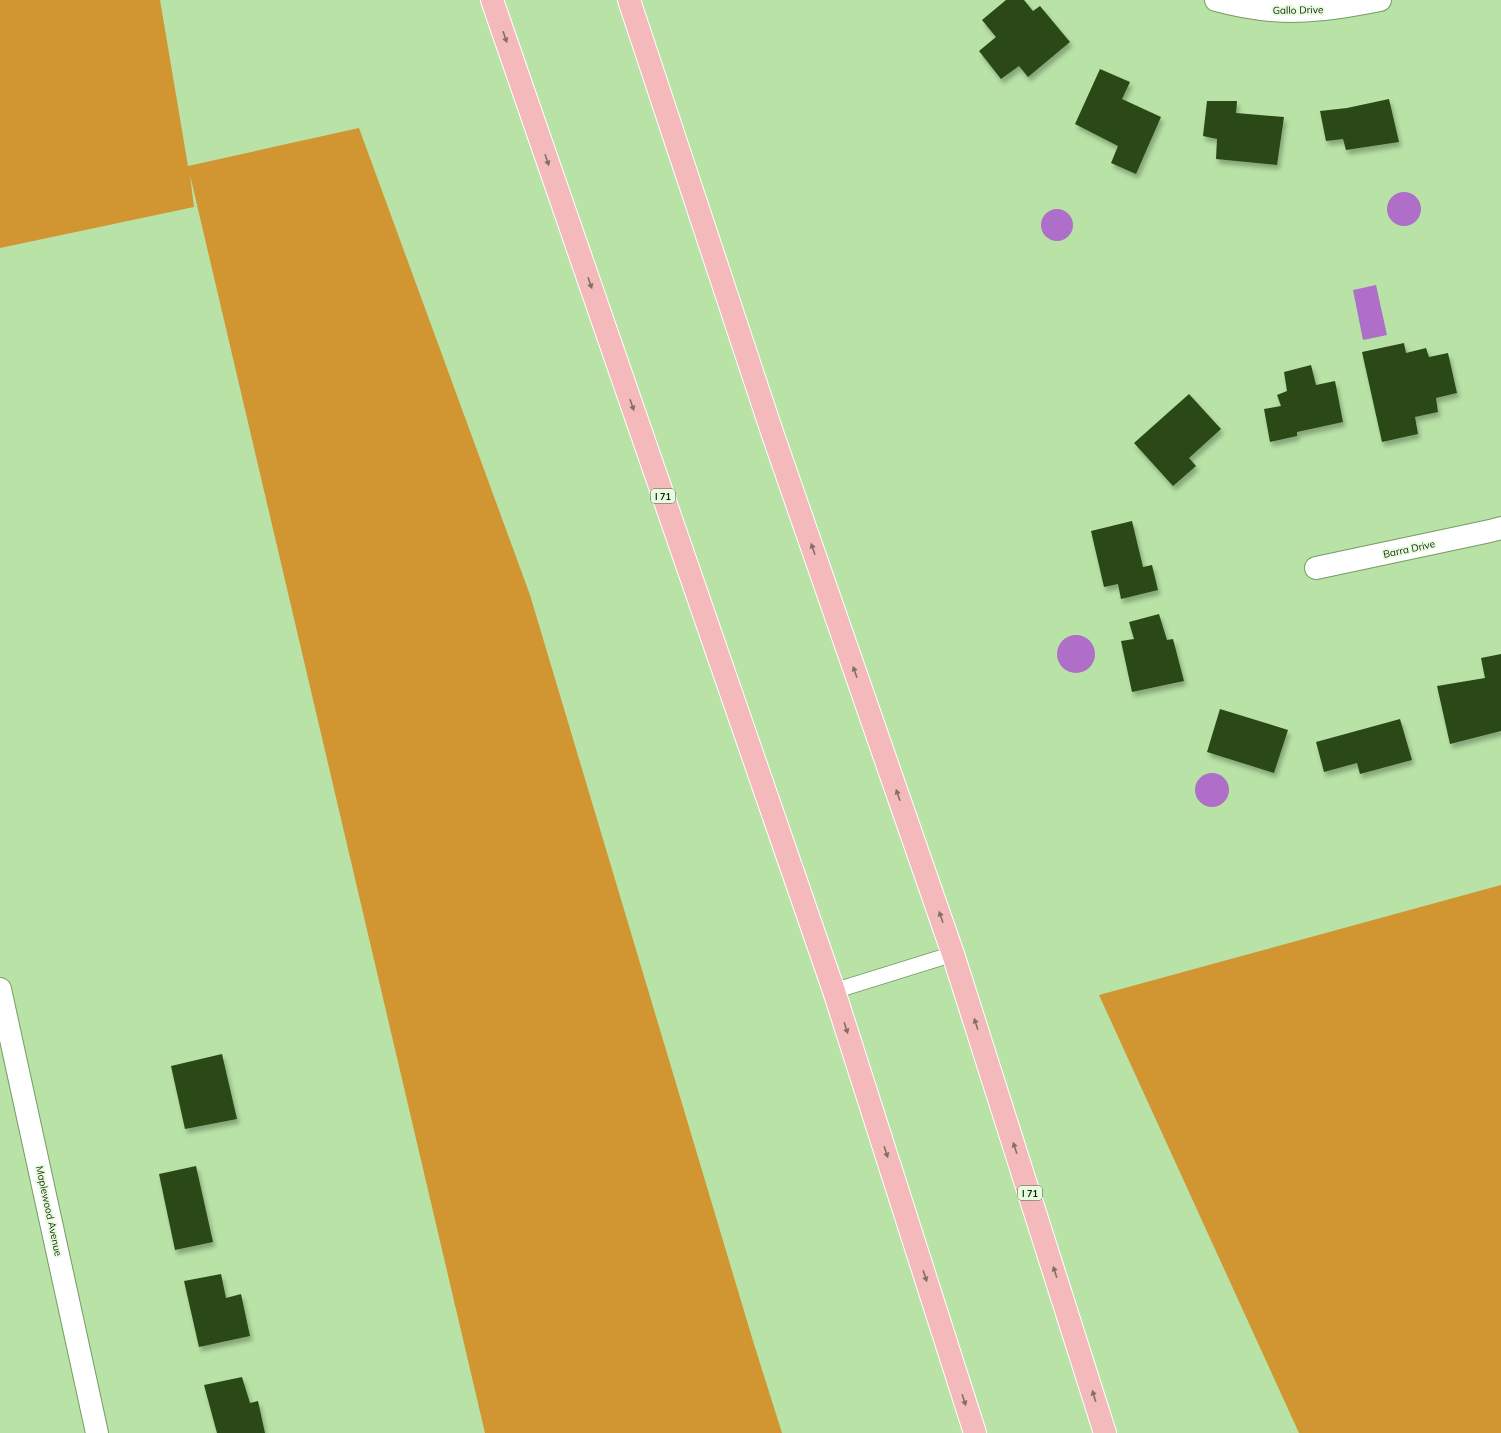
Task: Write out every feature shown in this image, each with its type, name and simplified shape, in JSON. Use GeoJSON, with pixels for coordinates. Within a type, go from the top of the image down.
{"type":"FeatureCollection","features":[{"type":"Feature","properties":{"kind":"highway","name":"I 71"},"geometry":{"type":"LineString","coordinates":[[492,0],[834,991],[975,1433]]}},
{"type":"Feature","properties":{"kind":"highway","name":"I 71"},"geometry":{"type":"LineString","coordinates":[[629,0],[772,432],[953,954],[1105,1433]]}},
{"type":"Feature","properties":{"kind":"street","name":"Gallo Drive"},"geometry":{"type":"LineString","coordinates":[[1216,0],[1258,10],[1294,12],[1335,9],[1380,0]]}},
{"type":"Feature","properties":{"kind":"street","name":"Barra Drive"},"geometry":{"type":"LineString","coordinates":[[1316,568],[1501,528]]}},
{"type":"Feature","properties":{"kind":"street","name":"Maplewood Avenue"},"geometry":{"type":"LineString","coordinates":[[0,989],[97,1433]]}},
{"type":"Feature","properties":{"kind":"lane"},"geometry":{"type":"LineString","coordinates":[[834,991],[953,954]]}},
{"type":"Feature","properties":{"kind":"shaded area"},"geometry":{"type":"Polygon","coordinates":[[[0,0],[160,0],[188,166],[359,128],[530,595],[753,1341],[782,1433],[485,1433],[190,175],[194,207],[0,248],[0,0]]]}},
{"type":"Feature","properties":{"kind":"shaded area"},"geometry":{"type":"Polygon","coordinates":[[[1401,192],[1407,192],[1416,197],[1420,203],[1420,215],[1416,221],[1407,226],[1401,226],[1392,221],[1387,212],[1387,206],[1392,197],[1401,192]]]}},
{"type":"Feature","properties":{"kind":"shaded area"},"geometry":{"type":"Polygon","coordinates":[[[1054,209],[1060,209],[1069,213],[1073,225],[1069,237],[1060,241],[1054,241],[1045,237],[1041,228],[1041,222],[1045,213],[1054,209]]]}},
{"type":"Feature","properties":{"kind":"shaded area"},"geometry":{"type":"Polygon","coordinates":[[[1376,285],[1387,335],[1363,340],[1353,290],[1376,285]]]}},
{"type":"Feature","properties":{"kind":"shaded area"},"geometry":{"type":"Polygon","coordinates":[[[1076,635],[1089,641],[1095,654],[1089,667],[1076,673],[1063,667],[1057,654],[1063,641],[1076,635]]]}},
{"type":"Feature","properties":{"kind":"shaded area"},"geometry":{"type":"Polygon","coordinates":[[[1212,773],[1218,774],[1224,778],[1228,784],[1228,796],[1224,802],[1218,806],[1212,807],[1206,806],[1200,802],[1196,796],[1195,790],[1196,784],[1200,778],[1206,774],[1212,773]]]}},
{"type":"Feature","properties":{"kind":"shaded area"},"geometry":{"type":"Polygon","coordinates":[[[1501,885],[1501,1433],[1299,1433],[1099,995],[1501,885]]]}},
{"type":"Feature","properties":{"kind":"building"},"geometry":{"type":"Polygon","coordinates":[[[1006,0],[1024,0],[1033,11],[1040,6],[1070,42],[1028,77],[1019,66],[1001,79],[979,51],[996,37],[982,20],[1006,0]]]}},
{"type":"Feature","properties":{"kind":"building"},"geometry":{"type":"Polygon","coordinates":[[[1100,69],[1130,82],[1122,99],[1161,117],[1136,174],[1111,163],[1118,146],[1075,124],[1100,69]]]}},
{"type":"Feature","properties":{"kind":"building"},"geometry":{"type":"Polygon","coordinates":[[[1389,99],[1399,142],[1346,150],[1343,139],[1326,141],[1320,111],[1347,108],[1389,99]]]}},
{"type":"Feature","properties":{"kind":"building"},"geometry":{"type":"Polygon","coordinates":[[[1207,101],[1237,101],[1236,113],[1284,117],[1277,165],[1216,159],[1217,139],[1203,136],[1207,101]]]}},
{"type":"Feature","properties":{"kind":"building"},"geometry":{"type":"Polygon","coordinates":[[[1404,343],[1406,353],[1426,348],[1429,357],[1448,353],[1457,393],[1436,398],[1438,412],[1415,417],[1418,434],[1382,442],[1362,352],[1404,343]]]}},
{"type":"Feature","properties":{"kind":"building"},"geometry":{"type":"Polygon","coordinates":[[[1311,365],[1316,385],[1335,381],[1343,422],[1297,432],[1297,436],[1270,442],[1264,409],[1281,406],[1277,395],[1287,391],[1284,372],[1311,365]]]}},
{"type":"Feature","properties":{"kind":"building"},"geometry":{"type":"Polygon","coordinates":[[[1189,394],[1221,429],[1189,458],[1196,466],[1173,486],[1134,443],[1189,394]]]}},
{"type":"Feature","properties":{"kind":"building"},"geometry":{"type":"Polygon","coordinates":[[[1132,521],[1143,567],[1152,565],[1158,590],[1121,599],[1118,584],[1104,587],[1091,531],[1132,521]]]}},
{"type":"Feature","properties":{"kind":"building"},"geometry":{"type":"Polygon","coordinates":[[[1159,614],[1167,640],[1173,639],[1184,681],[1132,692],[1121,641],[1134,639],[1129,622],[1159,614]]]}},
{"type":"Feature","properties":{"kind":"building"},"geometry":{"type":"Polygon","coordinates":[[[1501,654],[1501,731],[1450,744],[1437,686],[1485,678],[1481,658],[1501,654]]]}},
{"type":"Feature","properties":{"kind":"building"},"geometry":{"type":"Polygon","coordinates":[[[1220,709],[1288,730],[1274,773],[1207,752],[1220,709]]]}},
{"type":"Feature","properties":{"kind":"building"},"geometry":{"type":"Polygon","coordinates":[[[1400,719],[1412,760],[1360,774],[1357,763],[1324,772],[1316,742],[1400,719]]]}},
{"type":"Feature","properties":{"kind":"building"},"geometry":{"type":"Polygon","coordinates":[[[222,1054],[237,1119],[185,1129],[171,1066],[222,1054]]]}},
{"type":"Feature","properties":{"kind":"building"},"geometry":{"type":"Polygon","coordinates":[[[196,1166],[213,1242],[175,1250],[159,1174],[196,1166]]]}},
{"type":"Feature","properties":{"kind":"building"},"geometry":{"type":"Polygon","coordinates":[[[221,1274],[226,1298],[241,1294],[250,1336],[199,1347],[184,1281],[221,1274]]]}},
{"type":"Feature","properties":{"kind":"building"},"geometry":{"type":"Polygon","coordinates":[[[242,1377],[250,1403],[258,1401],[265,1433],[217,1433],[204,1385],[242,1377]]]}}]}
